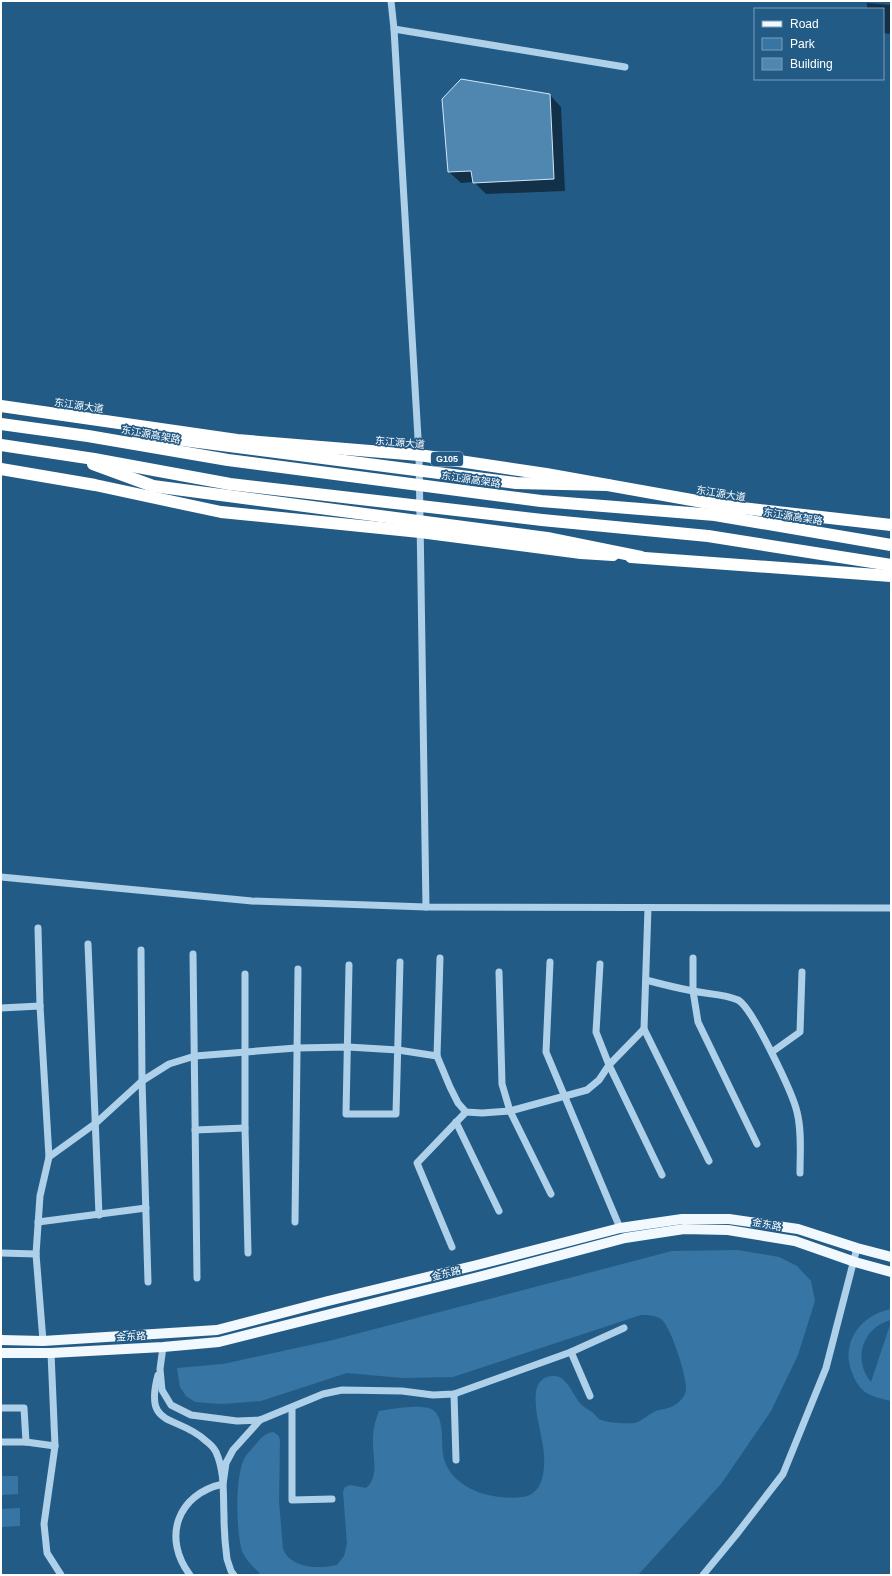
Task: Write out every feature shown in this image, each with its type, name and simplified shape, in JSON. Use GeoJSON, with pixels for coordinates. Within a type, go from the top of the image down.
{"type":"FeatureCollection","features":[{"type":"Feature","properties":{"kind":"highway","name":"东江源大道"},"geometry":{"type":"LineString","coordinates":[[1,406],[237,440],[419,455],[546,474],[725,506],[891,525]]}},
{"type":"Feature","properties":{"kind":"highway","name":"东江源高架路"},"geometry":{"type":"LineString","coordinates":[[1,424],[88,436],[228,460],[542,501],[715,516],[891,544]]}},
{"type":"Feature","properties":{"kind":"highway"},"geometry":{"type":"LineString","coordinates":[[88,436],[175,439],[516,483],[608,485]]}},
{"type":"Feature","properties":{"kind":"highway"},"geometry":{"type":"LineString","coordinates":[[1,445],[67,455],[230,484],[542,520],[708,536],[891,565]]}},
{"type":"Feature","properties":{"kind":"highway"},"geometry":{"type":"LineString","coordinates":[[67,455],[153,486],[547,538],[641,558]]}},
{"type":"Feature","properties":{"kind":"highway"},"geometry":{"type":"LineString","coordinates":[[1,469],[95,485],[221,512],[420,532],[581,553],[891,576]]}},
{"type":"Feature","properties":{"kind":"main road","name":"金东路"},"geometry":{"type":"LineString","coordinates":[[1,1340],[43,1341],[217,1330],[306,1306],[477,1265],[620,1228],[682,1219],[729,1219],[798,1229],[891,1257]]}},
{"type":"Feature","properties":{"kind":"main road","name":"金东路"},"geometry":{"type":"LineString","coordinates":[[1,1353],[51,1353],[162,1347],[219,1342],[626,1238],[684,1229],[728,1230],[795,1241],[855,1262],[891,1272]]}},
{"type":"Feature","properties":{"kind":"street"},"geometry":{"type":"LineString","coordinates":[[390,1],[394,28],[419,455],[426,907]]}},
{"type":"Feature","properties":{"kind":"street"},"geometry":{"type":"LineString","coordinates":[[394,28],[625,67]]}},
{"type":"Feature","properties":{"kind":"street"},"geometry":{"type":"LineString","coordinates":[[1,877],[252,901],[426,907],[557,906],[648,908],[891,908]]}},
{"type":"Feature","properties":{"kind":"street"},"geometry":{"type":"LineString","coordinates":[[648,908],[644,1029],[709,1161]]}},
{"type":"Feature","properties":{"kind":"street"},"geometry":{"type":"LineString","coordinates":[[38,928],[40,1006],[49,1157],[40,1196],[36,1254],[43,1341]]}},
{"type":"Feature","properties":{"kind":"street"},"geometry":{"type":"LineString","coordinates":[[88,944],[96,1123],[98,1215]]}},
{"type":"Feature","properties":{"kind":"street"},"geometry":{"type":"LineString","coordinates":[[140,950],[148,1282]]}},
{"type":"Feature","properties":{"kind":"street"},"geometry":{"type":"LineString","coordinates":[[193,954],[197,1278]]}},
{"type":"Feature","properties":{"kind":"street"},"geometry":{"type":"LineString","coordinates":[[440,958],[437,1056],[458,1103],[466,1112],[482,1113],[510,1111],[587,1090],[599,1080],[609,1065],[644,1029]]}},
{"type":"Feature","properties":{"kind":"street"},"geometry":{"type":"LineString","coordinates":[[693,958],[693,991],[698,1022],[757,1144]]}},
{"type":"Feature","properties":{"kind":"street"},"geometry":{"type":"LineString","coordinates":[[349,965],[346,1114],[396,1114],[400,962]]}},
{"type":"Feature","properties":{"kind":"street"},"geometry":{"type":"LineString","coordinates":[[550,962],[546,1052],[620,1228]]}},
{"type":"Feature","properties":{"kind":"street"},"geometry":{"type":"LineString","coordinates":[[600,964],[596,1032],[609,1065],[662,1175]]}},
{"type":"Feature","properties":{"kind":"street"},"geometry":{"type":"LineString","coordinates":[[295,1222],[298,969]]}},
{"type":"Feature","properties":{"kind":"street"},"geometry":{"type":"LineString","coordinates":[[499,972],[502,1084],[510,1111],[551,1194]]}},
{"type":"Feature","properties":{"kind":"street"},"geometry":{"type":"LineString","coordinates":[[772,1052],[800,1032],[802,972]]}},
{"type":"Feature","properties":{"kind":"street"},"geometry":{"type":"LineString","coordinates":[[245,974],[245,1128],[248,1253]]}},
{"type":"Feature","properties":{"kind":"street"},"geometry":{"type":"LineString","coordinates":[[646,980],[739,1000],[772,1052],[797,1112],[800,1135],[800,1173]]}},
{"type":"Feature","properties":{"kind":"street"},"geometry":{"type":"LineString","coordinates":[[1,1008],[40,1006]]}},
{"type":"Feature","properties":{"kind":"street"},"geometry":{"type":"LineString","coordinates":[[49,1157],[96,1123],[142,1081],[170,1064],[195,1056],[296,1048],[348,1047],[398,1050],[437,1056]]}},
{"type":"Feature","properties":{"kind":"street"},"geometry":{"type":"LineString","coordinates":[[452,1247],[417,1163],[466,1112]]}},
{"type":"Feature","properties":{"kind":"street"},"geometry":{"type":"LineString","coordinates":[[456,1122],[498,1211]]}},
{"type":"Feature","properties":{"kind":"street"},"geometry":{"type":"LineString","coordinates":[[195,1130],[245,1128]]}},
{"type":"Feature","properties":{"kind":"street"},"geometry":{"type":"LineString","coordinates":[[38,1222],[146,1208]]}},
{"type":"Feature","properties":{"kind":"street"},"geometry":{"type":"LineString","coordinates":[[703,1575],[783,1474],[826,1368],[858,1248]]}},
{"type":"Feature","properties":{"kind":"street"},"geometry":{"type":"LineString","coordinates":[[1,1253],[36,1254]]}},
{"type":"Feature","properties":{"kind":"street"},"geometry":{"type":"LineString","coordinates":[[162,1347],[160,1369],[162,1390],[172,1405],[191,1415],[237,1421],[260,1420],[323,1394],[342,1390],[402,1391],[433,1395],[454,1394],[571,1352],[624,1328]]}},
{"type":"Feature","properties":{"kind":"street"},"geometry":{"type":"LineString","coordinates":[[571,1352],[590,1396]]}},
{"type":"Feature","properties":{"kind":"street"},"geometry":{"type":"LineString","coordinates":[[51,1353],[55,1446],[44,1524],[46,1553],[58,1573]]}},
{"type":"Feature","properties":{"kind":"street"},"geometry":{"type":"LineString","coordinates":[[160,1369],[156,1382],[155,1401],[157,1412],[164,1418],[184,1426],[201,1436],[215,1450],[222,1466],[225,1541],[227,1559],[231,1574]]}},
{"type":"Feature","properties":{"kind":"street"},"geometry":{"type":"LineString","coordinates":[[454,1394],[456,1460]]}},
{"type":"Feature","properties":{"kind":"street"},"geometry":{"type":"LineString","coordinates":[[1,1408],[24,1408],[26,1442]]}},
{"type":"Feature","properties":{"kind":"street"},"geometry":{"type":"LineString","coordinates":[[292,1408],[292,1500],[332,1499]]}},
{"type":"Feature","properties":{"kind":"street"},"geometry":{"type":"LineString","coordinates":[[223,1484],[226,1463],[233,1450],[260,1420]]}},
{"type":"Feature","properties":{"kind":"street"},"geometry":{"type":"LineString","coordinates":[[1,1442],[26,1442],[55,1446]]}},
{"type":"Feature","properties":{"kind":"street"},"geometry":{"type":"LineString","coordinates":[[190,1575],[180,1559],[177,1550],[176,1531],[178,1521],[188,1503],[195,1496],[213,1486],[223,1484]]}},
{"type":"Feature","properties":{"kind":"green space"},"geometry":{"type":"Polygon","coordinates":[[[738,1250],[779,1257],[797,1266],[811,1281],[815,1301],[798,1355],[771,1411],[721,1484],[638,1575],[261,1575],[246,1558],[242,1551],[239,1531],[237,1504],[239,1478],[245,1457],[261,1438],[268,1433],[273,1432],[278,1435],[280,1440],[279,1501],[283,1549],[287,1556],[299,1564],[315,1567],[337,1565],[344,1556],[347,1544],[343,1492],[345,1487],[350,1485],[366,1488],[373,1478],[373,1432],[379,1411],[415,1407],[429,1408],[433,1410],[440,1420],[444,1459],[449,1470],[456,1479],[465,1486],[488,1495],[512,1498],[523,1497],[537,1490],[543,1475],[544,1457],[537,1413],[536,1392],[539,1384],[545,1378],[554,1376],[563,1379],[577,1400],[599,1419],[616,1423],[635,1423],[656,1411],[673,1406],[683,1397],[686,1390],[686,1384],[678,1352],[669,1331],[661,1319],[649,1315],[641,1315],[453,1377],[402,1378],[347,1373],[261,1401],[221,1404],[195,1402],[186,1396],[180,1387],[177,1368],[223,1364],[333,1340],[672,1251],[738,1250]]]}},
{"type":"Feature","properties":{"kind":"green space"},"geometry":{"type":"Polygon","coordinates":[[[891,1309],[891,1320],[873,1329],[867,1337],[863,1345],[862,1364],[865,1373],[871,1382],[891,1322],[891,1401],[871,1395],[861,1388],[856,1382],[849,1364],[849,1352],[855,1333],[862,1324],[870,1317],[891,1309]]]}},
{"type":"Feature","properties":{"kind":"green space"},"geometry":{"type":"Polygon","coordinates":[[[1,1476],[18,1476],[18,1494],[1,1495],[1,1476]]]}},
{"type":"Feature","properties":{"kind":"green space"},"geometry":{"type":"Polygon","coordinates":[[[20,1508],[20,1526],[1,1527],[1,1509],[20,1508]]]}},
{"type":"Feature","properties":{"kind":"building"},"geometry":{"type":"Polygon","coordinates":[[[461,79],[550,94],[554,179],[473,183],[471,171],[448,172],[442,99],[461,79]]]}}]}
